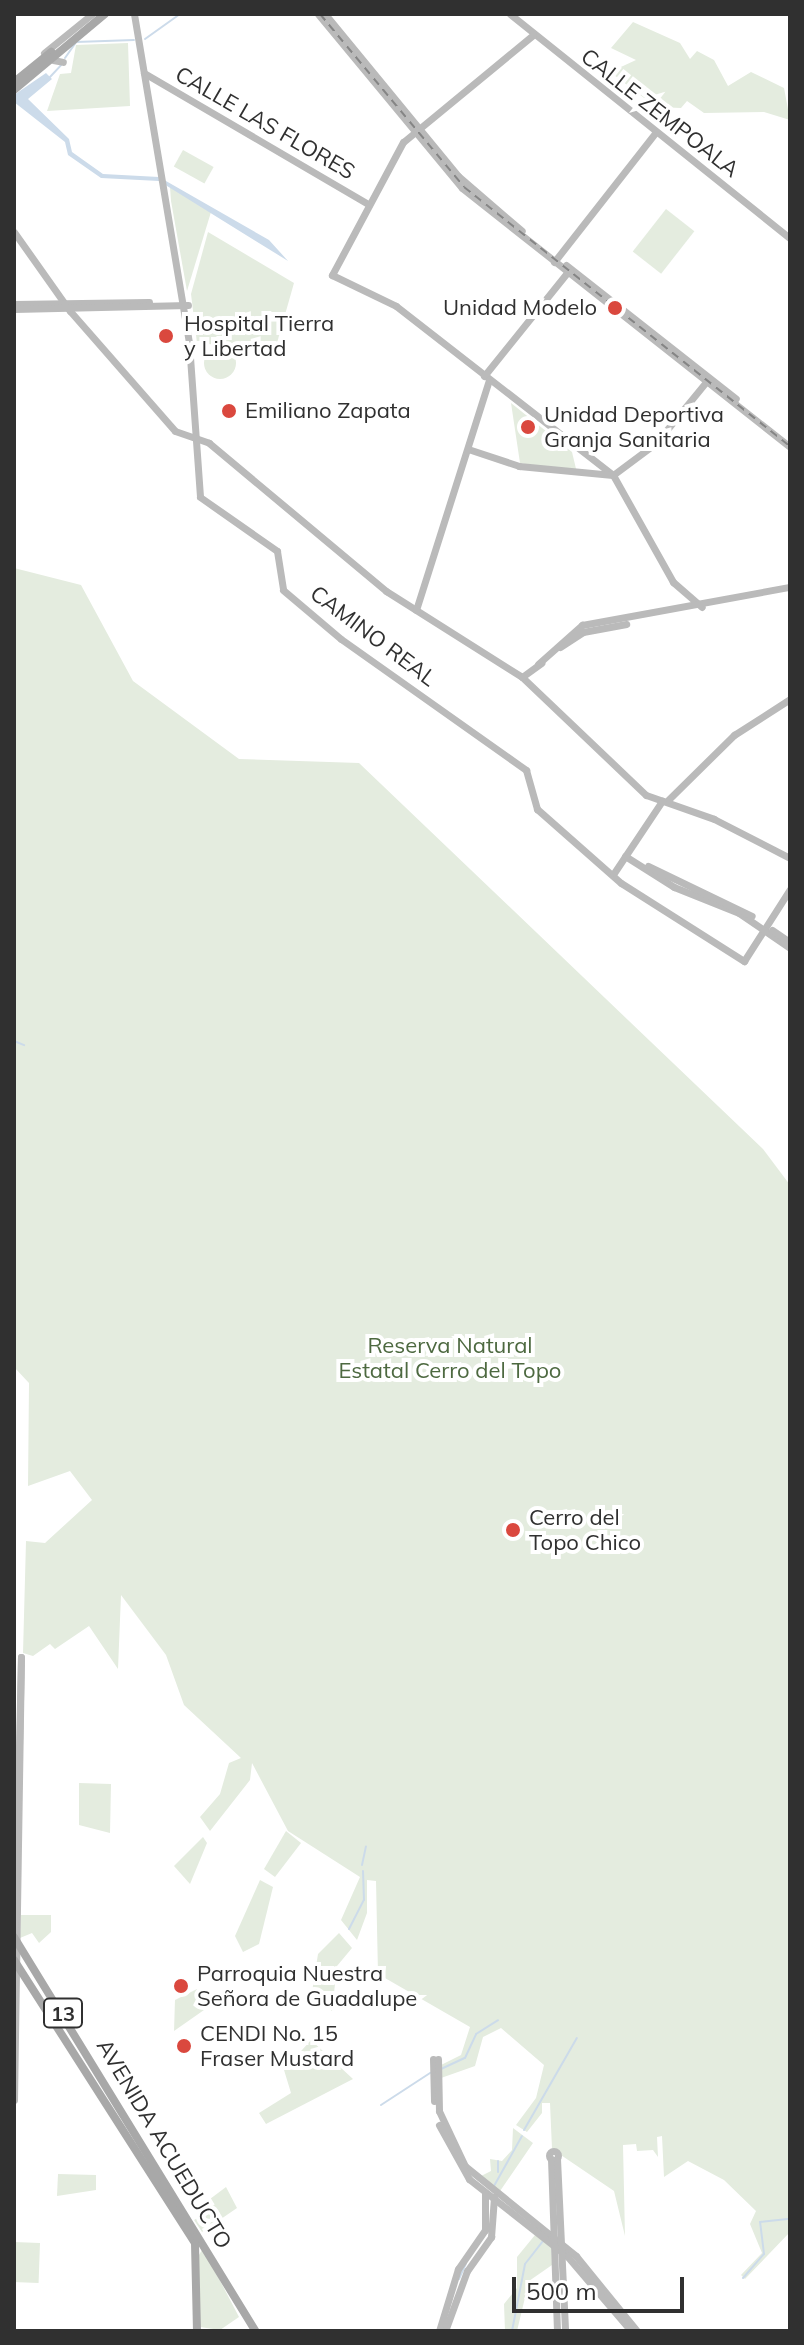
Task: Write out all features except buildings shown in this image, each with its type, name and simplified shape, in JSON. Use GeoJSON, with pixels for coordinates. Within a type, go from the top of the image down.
{"type":"FeatureCollection","features":[{"type":"Feature","properties":{"kind":"main road"},"geometry":{"type":"LineString","coordinates":[[14,90],[50,62],[95,14]]}},
{"type":"Feature","properties":{"kind":"main road"},"geometry":{"type":"LineString","coordinates":[[14,80],[108,14]]}},
{"type":"Feature","properties":{"kind":"main road"},"geometry":{"type":"LineString","coordinates":[[24,74],[33,62]]}},
{"type":"Feature","properties":{"kind":"main road","name":"AVENIDA ACUEDUCTO"},"geometry":{"type":"LineString","coordinates":[[15,1939],[101,2075],[103,2091],[120,2133],[200,2243]]}},
{"type":"Feature","properties":{"kind":"main road","name":"AVENIDA ACUEDUCTO"},"geometry":{"type":"LineString","coordinates":[[15,1962],[103,2091],[118,2101],[255,2331]]}},
{"type":"Feature","properties":{"kind":"main road"},"geometry":{"type":"LineString","coordinates":[[108,2106],[115,2107],[118,2101]]}},
{"type":"Feature","properties":{"kind":"main road"},"geometry":{"type":"LineString","coordinates":[[117,2120],[118,2101]]}},
{"type":"Feature","properties":{"kind":"main road"},"geometry":{"type":"LineString","coordinates":[[150,2174],[159,2168]]}},
{"type":"Feature","properties":{"kind":"main road","name":"AVENIDA ACUEDUCTO"},"geometry":{"type":"LineString","coordinates":[[197,2331],[192,2273],[200,2243]]}},
{"type":"Feature","properties":{"kind":"street"},"geometry":{"type":"LineString","coordinates":[[14,80],[95,14]]}},
{"type":"Feature","properties":{"kind":"street"},"geometry":{"type":"LineString","coordinates":[[50,62],[108,14]]}},
{"type":"Feature","properties":{"kind":"street"},"geometry":{"type":"LineString","coordinates":[[136,14],[185,303],[196,443]]}},
{"type":"Feature","properties":{"kind":"street"},"geometry":{"type":"LineString","coordinates":[[318,14],[417,131]]}},
{"type":"Feature","properties":{"kind":"street"},"geometry":{"type":"LineString","coordinates":[[325,14],[462,188],[790,444]]}},
{"type":"Feature","properties":{"kind":"street","name":"CALLE ZEMPOALA"},"geometry":{"type":"LineString","coordinates":[[510,14],[790,238]]}},
{"type":"Feature","properties":{"kind":"street"},"geometry":{"type":"LineString","coordinates":[[533,35],[417,131],[368,204],[332,275],[388,300],[613,475],[673,582],[702,607]]}},
{"type":"Feature","properties":{"kind":"street"},"geometry":{"type":"LineString","coordinates":[[50,62],[63,62]]}},
{"type":"Feature","properties":{"kind":"street","name":"CALLE LAS FLORES"},"geometry":{"type":"LineString","coordinates":[[146,74],[368,204]]}},
{"type":"Feature","properties":{"kind":"street"},"geometry":{"type":"LineString","coordinates":[[555,260],[656,132]]}},
{"type":"Feature","properties":{"kind":"street"},"geometry":{"type":"LineString","coordinates":[[14,232],[66,306],[167,423],[196,443],[229,458],[416,610],[522,677],[630,781],[665,801],[790,858]]}},
{"type":"Feature","properties":{"kind":"street"},"geometry":{"type":"LineString","coordinates":[[416,610],[468,449],[487,378],[568,270]]}},
{"type":"Feature","properties":{"kind":"street"},"geometry":{"type":"LineString","coordinates":[[568,270],[706,382],[790,444]]}},
{"type":"Feature","properties":{"kind":"street"},"geometry":{"type":"LineString","coordinates":[[14,306],[185,303]]}},
{"type":"Feature","properties":{"kind":"street"},"geometry":{"type":"LineString","coordinates":[[468,449],[519,466],[613,475],[656,443],[706,382]]}},
{"type":"Feature","properties":{"kind":"street","name":"CAMINO REAL"},"geometry":{"type":"LineString","coordinates":[[196,443],[200,497],[277,551],[284,591],[341,639],[526,770],[533,800],[614,873]]}},
{"type":"Feature","properties":{"kind":"street"},"geometry":{"type":"LineString","coordinates":[[522,677],[583,629],[790,587]]}},
{"type":"Feature","properties":{"kind":"street"},"geometry":{"type":"LineString","coordinates":[[790,699],[734,735],[665,801],[614,873],[744,961],[790,889]]}},
{"type":"Feature","properties":{"kind":"street"},"geometry":{"type":"LineString","coordinates":[[626,855],[790,942]]}},
{"type":"Feature","properties":{"kind":"street"},"geometry":{"type":"LineString","coordinates":[[766,928],[790,948]]}},
{"type":"Feature","properties":{"kind":"street"},"geometry":{"type":"LineString","coordinates":[[14,2100],[15,1939],[24,1657]]}},
{"type":"Feature","properties":{"kind":"street"},"geometry":{"type":"LineString","coordinates":[[436,2059],[436,2091],[443,2128],[458,2161],[489,2194],[536,2226],[589,2273],[637,2331]]}},
{"type":"Feature","properties":{"kind":"street"},"geometry":{"type":"LineString","coordinates":[[554,2159],[565,2331]]}},
{"type":"Feature","properties":{"kind":"street"},"geometry":{"type":"LineString","coordinates":[[439,2331],[440,2317],[483,2243],[489,2194]]}},
{"type":"Feature","properties":{"kind":"street"},"geometry":{"type":"LineString","coordinates":[[557,2331],[558,2247]]}},
{"type":"Feature","properties":{"kind":"street"},"geometry":{"type":"LineString","coordinates":[[445,2331],[450,2302]]}},
{"type":"Feature","properties":{"kind":"street"},"geometry":{"type":"LineString","coordinates":[[617,2308],[631,2331]]}},
{"type":"Feature","properties":{"kind":"green space"},"geometry":{"type":"Polygon","coordinates":[[[633,22],[680,43],[690,59],[697,51],[714,60],[728,86],[751,72],[784,88],[790,120],[764,112],[704,113],[687,101],[681,108],[656,107],[610,72],[636,60],[611,48],[633,22]]]}},
{"type":"Feature","properties":{"kind":"green space"},"geometry":{"type":"Polygon","coordinates":[[[128,43],[130,106],[47,111],[60,74],[71,73],[76,45],[128,43]]]}},
{"type":"Feature","properties":{"kind":"green space"},"geometry":{"type":"Polygon","coordinates":[[[183,150],[214,167],[204,184],[174,167],[183,150]]]}},
{"type":"Feature","properties":{"kind":"green space"},"geometry":{"type":"Polygon","coordinates":[[[170,187],[211,212],[187,291],[171,201],[170,187]]]}},
{"type":"Feature","properties":{"kind":"green space"},"geometry":{"type":"Polygon","coordinates":[[[666,209],[694,231],[661,274],[633,252],[666,209]]]}},
{"type":"Feature","properties":{"kind":"green space"},"geometry":{"type":"Polygon","coordinates":[[[208,232],[294,283],[275,350],[197,343],[191,294],[208,232]]]}},
{"type":"Feature","properties":{"kind":"green space"},"geometry":{"type":"Polygon","coordinates":[[[220,347],[231,352],[236,363],[231,374],[220,379],[209,374],[204,363],[209,352],[220,347]]]}},
{"type":"Feature","properties":{"kind":"green space","name":"Unidad Deportiva Granja Sanitaria"},"geometry":{"type":"Polygon","coordinates":[[[511,403],[572,452],[577,473],[520,463],[511,403]]]}},
{"type":"Feature","properties":{"kind":"green space","name":"Reserva Natural Estatal Cerro del Topo"},"geometry":{"type":"Polygon","coordinates":[[[14,568],[81,585],[133,681],[239,759],[359,763],[763,1149],[790,1185],[790,2232],[745,2279],[741,2275],[762,2253],[750,2224],[756,2211],[724,2180],[688,2161],[664,2177],[662,2136],[657,2137],[658,2157],[653,2150],[637,2151],[636,2144],[623,2145],[625,2236],[614,2191],[552,2149],[550,2103],[542,2103],[542,2113],[527,2132],[516,2125],[536,2098],[544,2065],[501,2028],[483,2037],[475,2066],[441,2078],[441,2065],[461,2055],[470,2027],[378,1974],[376,1881],[367,1880],[367,1913],[357,1940],[341,1920],[360,1877],[288,1831],[252,1763],[250,1780],[210,1831],[200,1817],[220,1794],[229,1763],[241,1758],[184,1705],[166,1655],[121,1595],[118,1669],[89,1626],[55,1649],[50,1644],[33,1656],[23,1653],[26,1541],[45,1543],[92,1500],[70,1471],[28,1486],[29,1383],[14,1367],[14,568]]]}},
{"type":"Feature","properties":{"kind":"green space"},"geometry":{"type":"Polygon","coordinates":[[[79,1783],[111,1784],[110,1833],[79,1825],[79,1783]]]}},
{"type":"Feature","properties":{"kind":"green space"},"geometry":{"type":"Polygon","coordinates":[[[286,1831],[301,1843],[275,1877],[264,1869],[286,1831]]]}},
{"type":"Feature","properties":{"kind":"green space"},"geometry":{"type":"Polygon","coordinates":[[[203,1837],[207,1843],[190,1884],[174,1866],[203,1837]]]}},
{"type":"Feature","properties":{"kind":"green space"},"geometry":{"type":"Polygon","coordinates":[[[260,1880],[273,1887],[259,1944],[243,1952],[235,1936],[260,1880]]]}},
{"type":"Feature","properties":{"kind":"green space"},"geometry":{"type":"Polygon","coordinates":[[[21,1915],[51,1915],[51,1932],[39,1943],[32,1933],[20,1938],[21,1915]]]}},
{"type":"Feature","properties":{"kind":"green space"},"geometry":{"type":"Polygon","coordinates":[[[339,1933],[352,1948],[337,1966],[332,2011],[312,1992],[318,1954],[339,1933]]]}},
{"type":"Feature","properties":{"kind":"green space"},"geometry":{"type":"Polygon","coordinates":[[[197,1989],[214,2003],[174,2031],[175,2000],[197,1989]]]}},
{"type":"Feature","properties":{"kind":"green space"},"geometry":{"type":"Polygon","coordinates":[[[311,2040],[353,2079],[266,2124],[259,2113],[291,2093],[284,2070],[311,2040]]]}},
{"type":"Feature","properties":{"kind":"green space"},"geometry":{"type":"Polygon","coordinates":[[[513,2128],[533,2143],[498,2194],[477,2178],[491,2171],[490,2159],[502,2161],[512,2150],[513,2128]]]}},
{"type":"Feature","properties":{"kind":"green space"},"geometry":{"type":"Polygon","coordinates":[[[58,2174],[96,2175],[96,2190],[57,2196],[58,2174]]]}},
{"type":"Feature","properties":{"kind":"green space"},"geometry":{"type":"Polygon","coordinates":[[[226,2187],[237,2208],[202,2232],[194,2220],[203,2215],[198,2208],[226,2187]]]}},
{"type":"Feature","properties":{"kind":"green space"},"geometry":{"type":"Polygon","coordinates":[[[535,2235],[551,2245],[552,2265],[529,2281],[517,2331],[505,2331],[504,2304],[517,2288],[517,2257],[535,2235]]]}},
{"type":"Feature","properties":{"kind":"green space"},"geometry":{"type":"Polygon","coordinates":[[[14,2242],[40,2243],[39,2283],[14,2282],[14,2242]]]}},
{"type":"Feature","properties":{"kind":"green space"},"geometry":{"type":"Polygon","coordinates":[[[203,2248],[239,2317],[220,2330],[200,2327],[195,2262],[203,2248]]]}},
{"type":"Feature","properties":{"kind":"water"},"geometry":{"type":"Polygon","coordinates":[[[46,73],[52,79],[28,99],[69,139],[72,152],[103,174],[159,177],[269,240],[288,261],[159,181],[101,178],[68,155],[65,142],[14,102],[14,95],[46,73]]]}},
{"type":"Feature","properties":{"kind":"waterway"},"geometry":{"type":"LineString","coordinates":[[145,39],[180,14]]}},
{"type":"Feature","properties":{"kind":"waterway"},"geometry":{"type":"LineString","coordinates":[[65,58],[76,42],[134,40]]}},
{"type":"Feature","properties":{"kind":"waterway"},"geometry":{"type":"LineString","coordinates":[[50,77],[62,64]]}},
{"type":"Feature","properties":{"kind":"waterway"},"geometry":{"type":"LineString","coordinates":[[14,1041],[24,1045]]}},
{"type":"Feature","properties":{"kind":"waterway"},"geometry":{"type":"LineString","coordinates":[[362,1865],[366,1846]]}},
{"type":"Feature","properties":{"kind":"waterway"},"geometry":{"type":"LineString","coordinates":[[349,1929],[364,1900],[363,1871]]}},
{"type":"Feature","properties":{"kind":"waterway"},"geometry":{"type":"LineString","coordinates":[[441,2069],[465,2058],[476,2034],[498,2020]]}},
{"type":"Feature","properties":{"kind":"waterway"},"geometry":{"type":"LineString","coordinates":[[524,2130],[577,2038]]}},
{"type":"Feature","properties":{"kind":"waterway"},"geometry":{"type":"LineString","coordinates":[[381,2105],[430,2073]]}},
{"type":"Feature","properties":{"kind":"waterway"},"geometry":{"type":"LineString","coordinates":[[494,2186],[522,2136]]}},
{"type":"Feature","properties":{"kind":"waterway"},"geometry":{"type":"LineString","coordinates":[[498,2161],[498,2172]]}},
{"type":"Feature","properties":{"kind":"waterway"},"geometry":{"type":"LineString","coordinates":[[743,2278],[764,2254],[760,2222],[790,2219]]}},
{"type":"Feature","properties":{"kind":"waterway"},"geometry":{"type":"LineString","coordinates":[[512,2331],[525,2264],[544,2240]]}},
{"type":"Feature","properties":{"kind":"waterway"},"geometry":{"type":"LineString","coordinates":[[459,2279],[466,2263]]}},
{"type":"Feature","properties":{"kind":"railway"},"geometry":{"type":"LineString","coordinates":[[320,14],[464,187],[790,446]]}},
{"type":"Feature","properties":{"kind":"place","name":"Unidad Modelo"},"geometry":{"type":"Point","coordinates":[615,308]}},
{"type":"Feature","properties":{"kind":"place","name":"Hospital Tierra y Libertad"},"geometry":{"type":"Point","coordinates":[166,336]}},
{"type":"Feature","properties":{"kind":"place","name":"Emiliano Zapata"},"geometry":{"type":"Point","coordinates":[229,411]}},
{"type":"Feature","properties":{"kind":"place","name":"Unidad Deportiva Granja Sanitaria"},"geometry":{"type":"Point","coordinates":[528,427]}},
{"type":"Feature","properties":{"kind":"place","name":"Cerro del Topo Chico"},"geometry":{"type":"Point","coordinates":[513,1530]}},
{"type":"Feature","properties":{"kind":"place","name":"Parroquia Nuestra Señora de Guadalupe"},"geometry":{"type":"Point","coordinates":[181,1986]}},
{"type":"Feature","properties":{"kind":"place","name":"CENDI No. 15 Fraser Mustard"},"geometry":{"type":"Point","coordinates":[184,2046]}}]}
